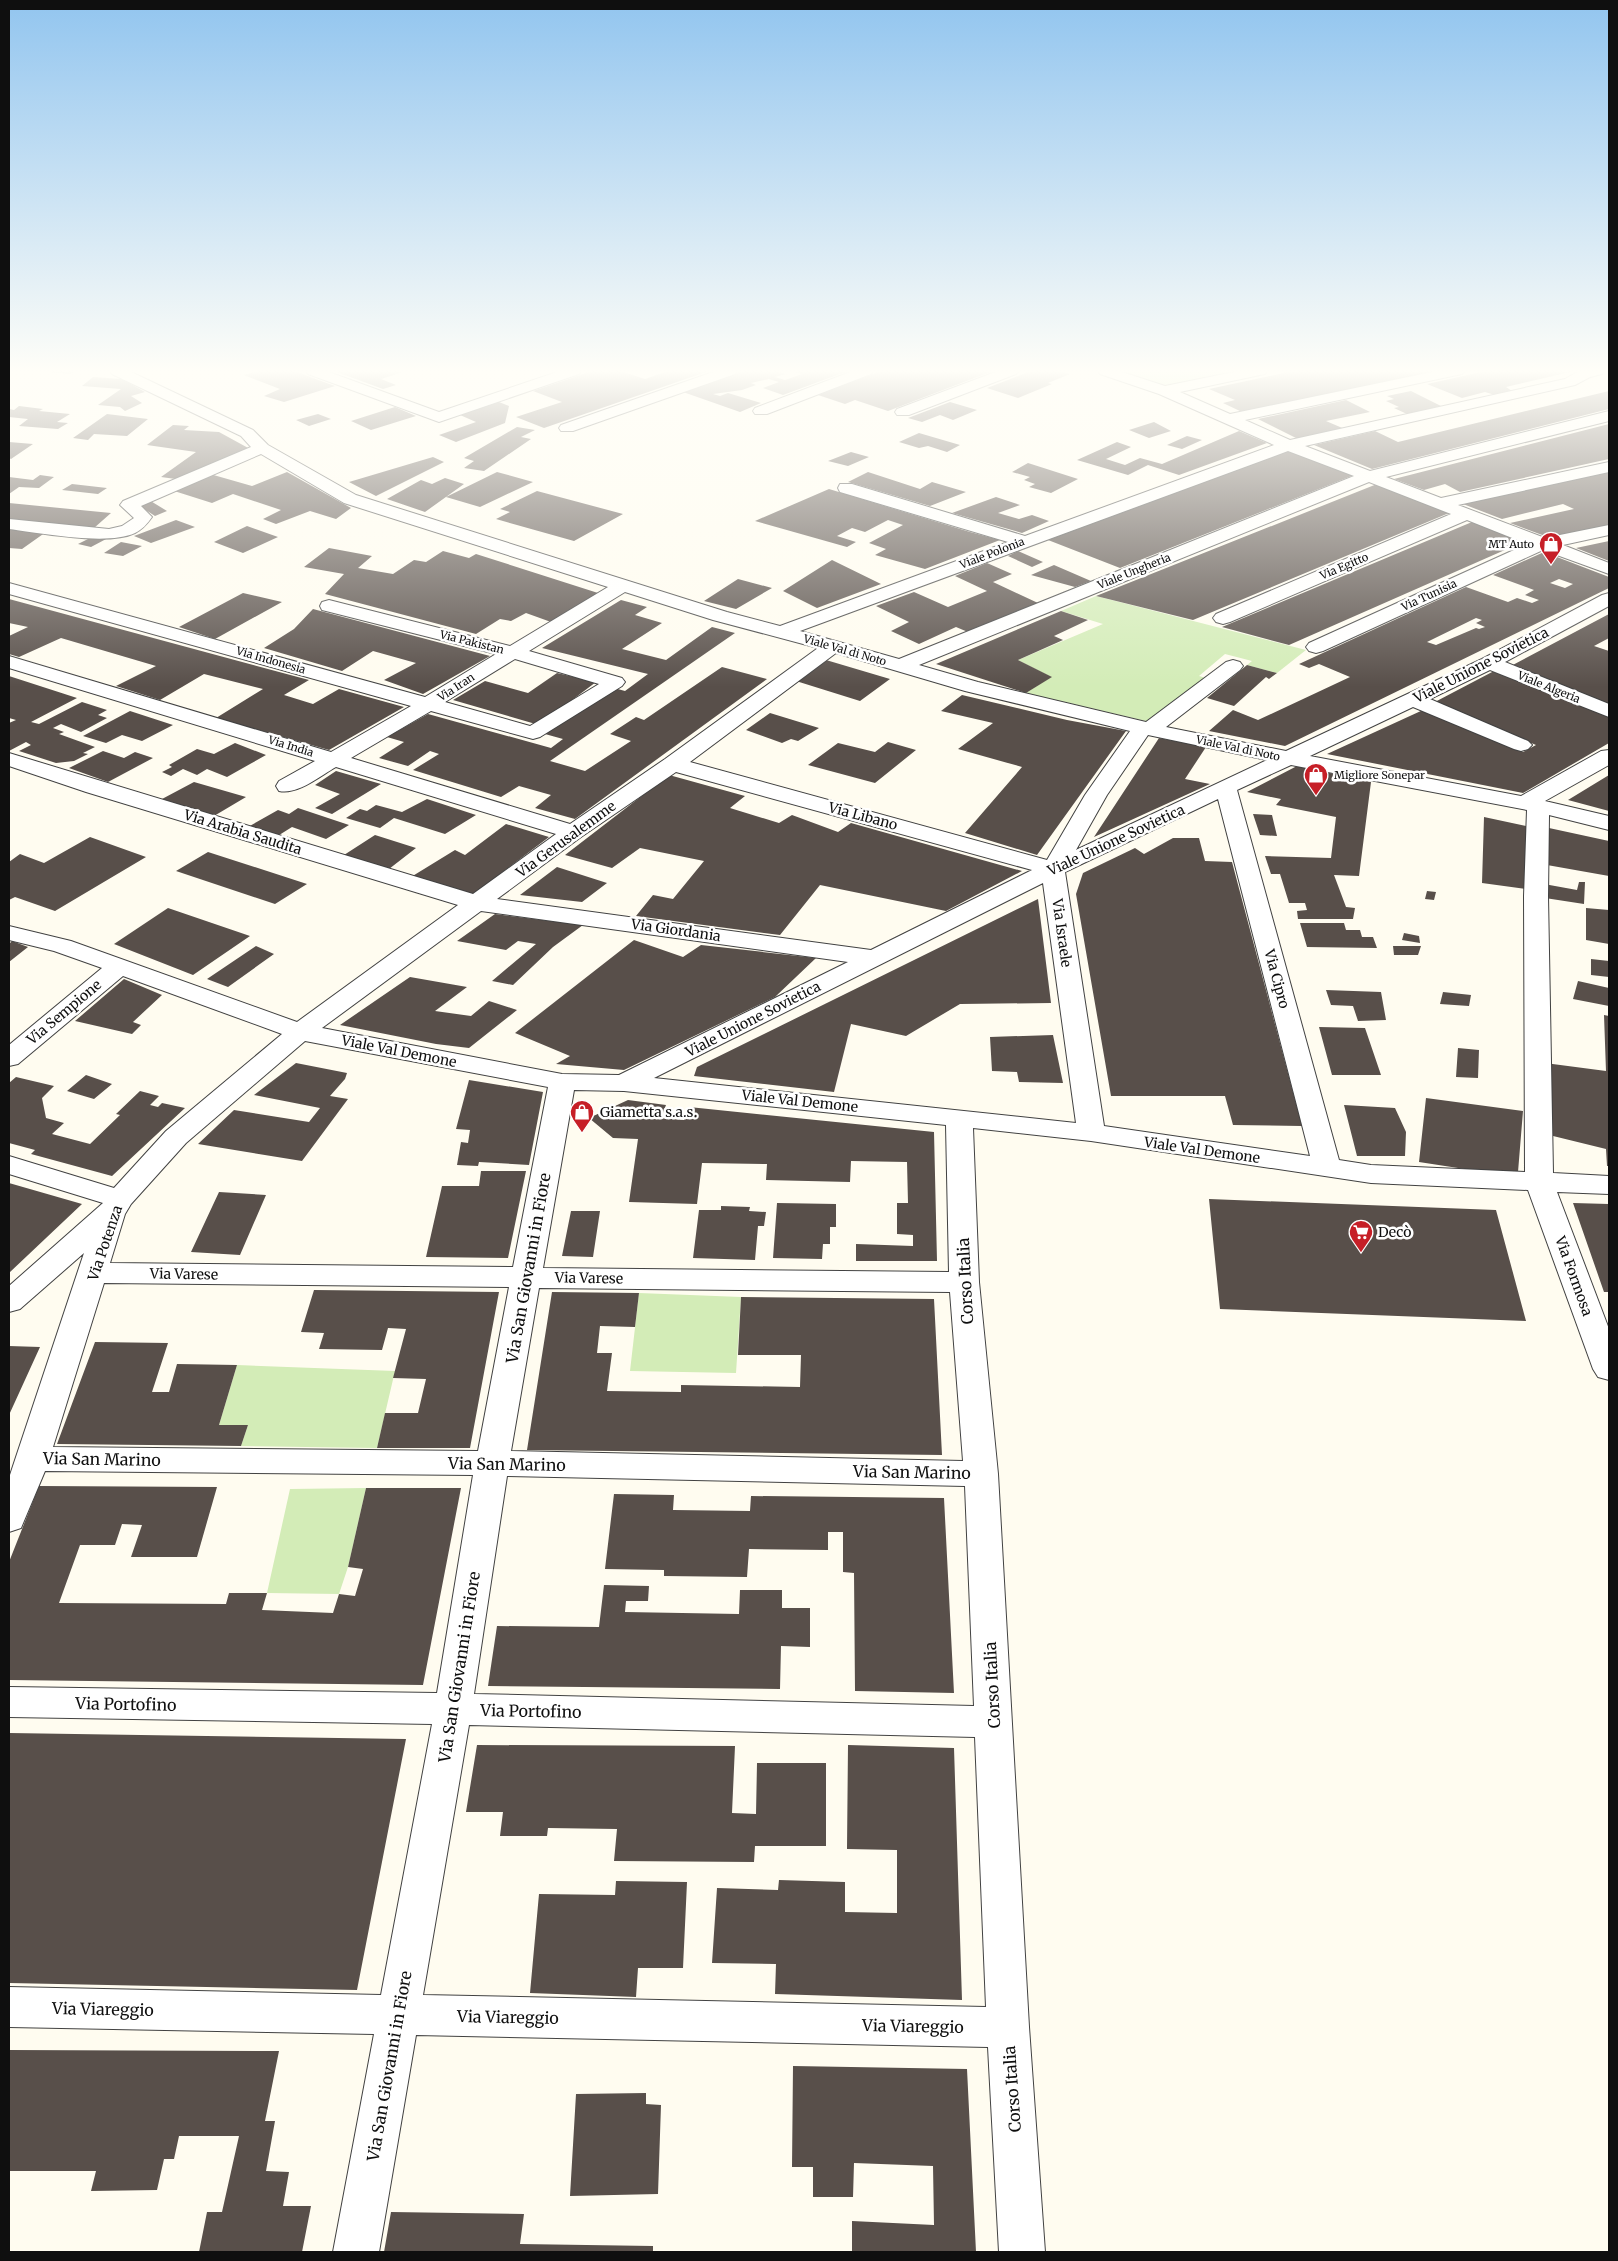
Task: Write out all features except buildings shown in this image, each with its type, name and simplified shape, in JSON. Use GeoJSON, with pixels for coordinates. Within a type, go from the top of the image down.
{"type":"FeatureCollection","features":[{"type":"Feature","properties":{"kind":"street"},"geometry":{"type":"LineString","coordinates":[[9,524],[109,534],[128,530],[138,524],[143,517],[129,505],[195,477]]}},
{"type":"Feature","properties":{"kind":"street","name":"Viale Val di Noto"},"geometry":{"type":"LineString","coordinates":[[311,477],[350,499],[720,616],[833,646],[972,687],[1147,728],[1289,758],[1532,804],[1609,823]]}},
{"type":"Feature","properties":{"kind":"street","name":"Viale Polonia"},"geometry":{"type":"LineString","coordinates":[[782,632],[1201,477]]}},
{"type":"Feature","properties":{"kind":"street","name":"Viale Ungheria"},"geometry":{"type":"LineString","coordinates":[[900,666],[1368,477]]}},
{"type":"Feature","properties":{"kind":"street"},"geometry":{"type":"LineString","coordinates":[[1370,477],[1609,569]]}},
{"type":"Feature","properties":{"kind":"street"},"geometry":{"type":"LineString","coordinates":[[1441,503],[1565,477]]}},
{"type":"Feature","properties":{"kind":"street"},"geometry":{"type":"LineString","coordinates":[[846,488],[1023,541]]}},
{"type":"Feature","properties":{"kind":"street","name":"Via Egitto"},"geometry":{"type":"LineString","coordinates":[[1222,618],[1466,514]]}},
{"type":"Feature","properties":{"kind":"street","name":"Via Tunisia"},"geometry":{"type":"LineString","coordinates":[[1316,647],[1541,544],[1609,530]]}},
{"type":"Feature","properties":{"kind":"street","name":"Via Iran"},"geometry":{"type":"LineString","coordinates":[[287,786],[428,705],[511,652],[624,586]]}},
{"type":"Feature","properties":{"kind":"street","name":"Via Indonesia"},"geometry":{"type":"LineString","coordinates":[[9,588],[533,733]]}},
{"type":"Feature","properties":{"kind":"street","name":"Viale Unione Sovietica"},"geometry":{"type":"LineString","coordinates":[[624,1083],[1054,869],[1489,663],[1609,599]]}},
{"type":"Feature","properties":{"kind":"street","name":"Via Pakistan"},"geometry":{"type":"LineString","coordinates":[[329,606],[511,652],[615,682],[533,733]]}},
{"type":"Feature","properties":{"kind":"street","name":"Via Gerusalemme"},"geometry":{"type":"LineString","coordinates":[[300,1032],[573,832],[673,764],[833,646]]}},
{"type":"Feature","properties":{"kind":"street","name":"Via India"},"geometry":{"type":"LineString","coordinates":[[9,662],[573,832]]}},
{"type":"Feature","properties":{"kind":"street","name":"Viale Algeria"},"geometry":{"type":"LineString","coordinates":[[1489,663],[1609,711]]}},
{"type":"Feature","properties":{"kind":"street"},"geometry":{"type":"LineString","coordinates":[[1054,869],[1096,796],[1147,728],[1234,666]]}},
{"type":"Feature","properties":{"kind":"street"},"geometry":{"type":"LineString","coordinates":[[1413,700],[1521,745]]}},
{"type":"Feature","properties":{"kind":"street"},"geometry":{"type":"LineString","coordinates":[[1532,804],[1609,756]]}},
{"type":"Feature","properties":{"kind":"street","name":"Via Arabia Saudita"},"geometry":{"type":"LineString","coordinates":[[9,759],[94,787],[478,903]]}},
{"type":"Feature","properties":{"kind":"street","name":"Via Libano"},"geometry":{"type":"LineString","coordinates":[[673,764],[1054,869]]}},
{"type":"Feature","properties":{"kind":"street","name":"Via Cipro"},"geometry":{"type":"LineString","coordinates":[[1226,789],[1327,1168]]}},
{"type":"Feature","properties":{"kind":"street","name":"Via Formosa"},"geometry":{"type":"LineString","coordinates":[[1532,804],[1536,896],[1539,1182],[1609,1369]]}},
{"type":"Feature","properties":{"kind":"street","name":"Via Israele"},"geometry":{"type":"LineString","coordinates":[[1054,869],[1090,1133]]}},
{"type":"Feature","properties":{"kind":"street","name":"Via Giordania"},"geometry":{"type":"LineString","coordinates":[[478,903],[875,958]]}},
{"type":"Feature","properties":{"kind":"street","name":"Viale Val Demone"},"geometry":{"type":"LineString","coordinates":[[9,933],[62,946],[300,1032],[562,1082],[624,1083],[959,1118],[1090,1133],[1371,1174],[1609,1185]]}},
{"type":"Feature","properties":{"kind":"street","name":"Via Sempione"},"geometry":{"type":"LineString","coordinates":[[9,1058],[120,966]]}},
{"type":"Feature","properties":{"kind":"street","name":"Via Potenza"},"geometry":{"type":"LineString","coordinates":[[9,1519],[33,1459],[116,1207],[176,1137],[300,1032]]}},
{"type":"Feature","properties":{"kind":"street","name":"Via San Giovanni in Fiore"},"geometry":{"type":"LineString","coordinates":[[356,2252],[454,1709],[492,1463],[562,1082]]}},
{"type":"Feature","properties":{"kind":"street","name":"Corso Italia"},"geometry":{"type":"LineString","coordinates":[[959,1118],[964,1282],[981,1474],[1008,2027],[1022,2252]]}},
{"type":"Feature","properties":{"kind":"street"},"geometry":{"type":"LineString","coordinates":[[9,1165],[116,1207],[9,1302]]}},
{"type":"Feature","properties":{"kind":"street","name":"Via Varese"},"geometry":{"type":"LineString","coordinates":[[94,1273],[964,1282]]}},
{"type":"Feature","properties":{"kind":"street","name":"Via San Marino"},"geometry":{"type":"LineString","coordinates":[[33,1459],[492,1463],[981,1474]]}},
{"type":"Feature","properties":{"kind":"street","name":"Via Portofino"},"geometry":{"type":"LineString","coordinates":[[9,1702],[454,1709],[993,1722]]}},
{"type":"Feature","properties":{"kind":"street","name":"Via Viareggio"},"geometry":{"type":"LineString","coordinates":[[9,2007],[1008,2027]]}},
{"type":"Feature","properties":{"kind":"green space"},"geometry":{"type":"Polygon","coordinates":[[[1096,596],[1306,650],[1277,673],[1247,665],[1252,661],[1225,654],[1199,676],[1209,679],[1150,722],[1026,693],[1051,677],[1018,660],[1103,624],[1061,611],[1096,596]]]}},
{"type":"Feature","properties":{"kind":"green space"},"geometry":{"type":"Polygon","coordinates":[[[639,1293],[741,1297],[736,1373],[630,1371],[639,1293]]]}},
{"type":"Feature","properties":{"kind":"green space"},"geometry":{"type":"Polygon","coordinates":[[[237,1365],[395,1371],[377,1448],[241,1446],[248,1425],[219,1425],[237,1365]]]}},
{"type":"Feature","properties":{"kind":"green space"},"geometry":{"type":"Polygon","coordinates":[[[366,1488],[348,1567],[339,1594],[267,1593],[290,1489],[366,1488]]]}},
{"type":"Feature","properties":{"kind":"place","name":"MT Auto"},"geometry":{"type":"Point","coordinates":[1551,565]}},
{"type":"Feature","properties":{"kind":"place","name":"Migliore Sonepar"},"geometry":{"type":"Point","coordinates":[1316,796]}},
{"type":"Feature","properties":{"kind":"place","name":"Giametta s.a.s."},"geometry":{"type":"Point","coordinates":[582,1133]}},
{"type":"Feature","properties":{"kind":"place","name":"Decò"},"geometry":{"type":"Point","coordinates":[1361,1253]}}]}
